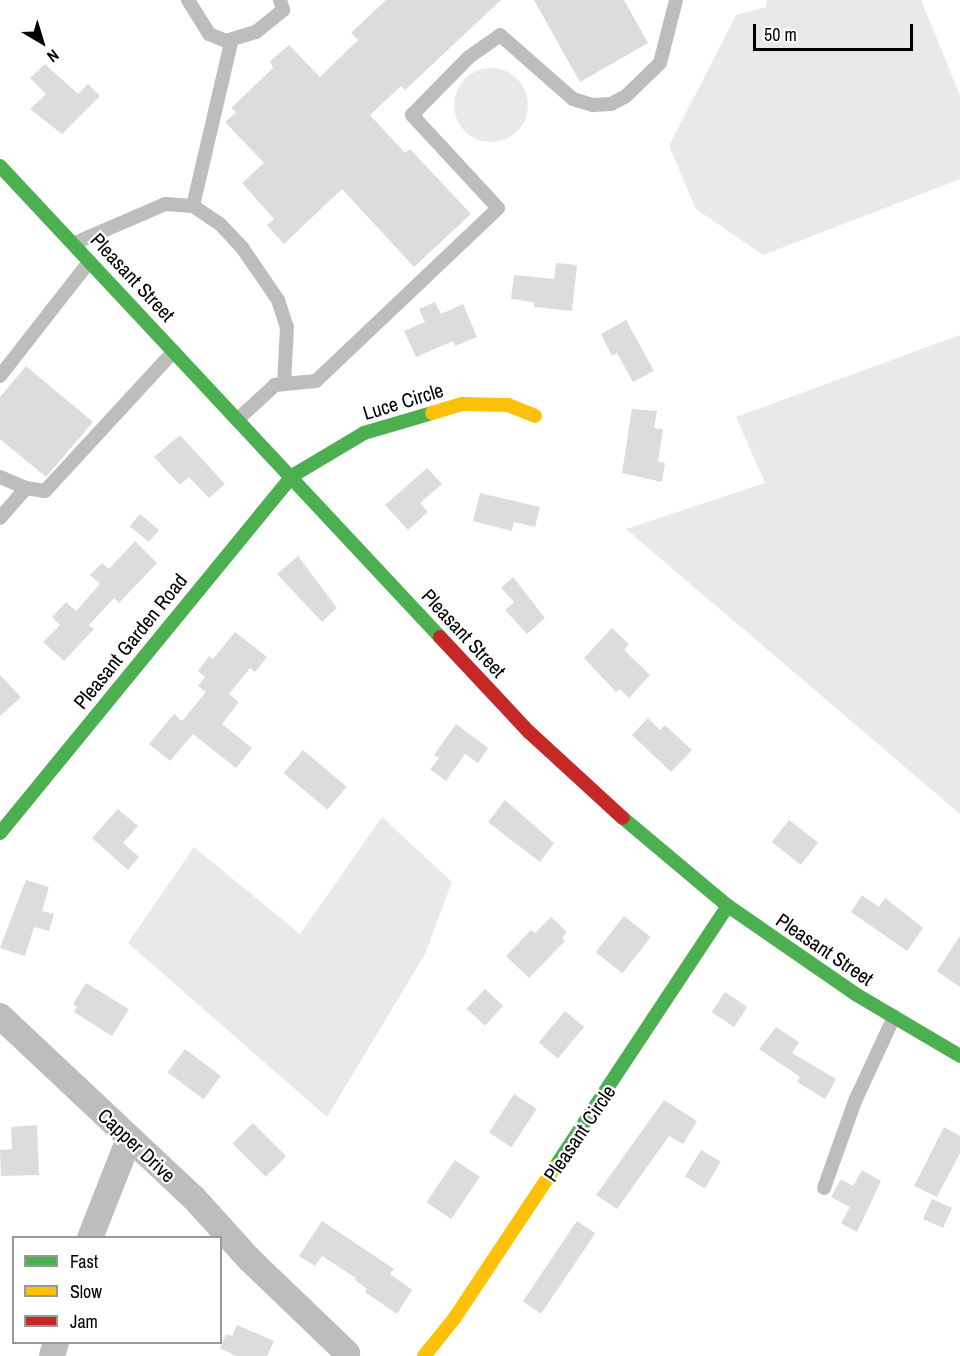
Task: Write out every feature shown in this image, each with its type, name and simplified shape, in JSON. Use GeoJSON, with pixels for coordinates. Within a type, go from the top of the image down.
{"type":"FeatureCollection","features":[{"type":"Feature","properties":{"kind":"main road","name":"Pleasant Street"},"geometry":{"type":"LineString","coordinates":[[0,166],[91,260],[237,420],[292,476],[529,732],[657,849],[728,906],[894,1017],[960,1056]]}},
{"type":"Feature","properties":{"kind":"main road","name":"Luce Circle"},"geometry":{"type":"LineString","coordinates":[[292,476],[364,433],[462,404],[508,405],[535,416]]}},
{"type":"Feature","properties":{"kind":"main road","name":"Pleasant Garden Road"},"geometry":{"type":"LineString","coordinates":[[0,832],[292,476]]}},
{"type":"Feature","properties":{"kind":"main road","name":"Pleasant Circle"},"geometry":{"type":"LineString","coordinates":[[424,1356],[589,1118],[728,906]]}},
{"type":"Feature","properties":{"kind":"street","name":"Capper Drive"},"geometry":{"type":"LineString","coordinates":[[0,1016],[193,1197],[269,1278],[352,1355]]}},
{"type":"Feature","properties":{"kind":"street"},"geometry":{"type":"LineString","coordinates":[[91,1236],[129,1139]]}},
{"type":"Feature","properties":{"kind":"lane"},"geometry":{"type":"LineString","coordinates":[[188,0],[209,34],[226,41],[256,32],[281,5],[295,0]]}},
{"type":"Feature","properties":{"kind":"lane"},"geometry":{"type":"LineString","coordinates":[[237,420],[275,385],[316,381],[498,208],[412,115],[469,57],[500,35],[573,99],[593,105],[612,104],[626,96],[660,63],[676,0]]}},
{"type":"Feature","properties":{"kind":"lane"},"geometry":{"type":"LineString","coordinates":[[193,206],[232,39]]}},
{"type":"Feature","properties":{"kind":"lane"},"geometry":{"type":"LineString","coordinates":[[75,243],[165,204],[193,206],[220,224],[243,249],[278,300],[287,327],[284,384]]}},
{"type":"Feature","properties":{"kind":"lane"},"geometry":{"type":"LineString","coordinates":[[0,376],[91,260]]}},
{"type":"Feature","properties":{"kind":"lane"},"geometry":{"type":"LineString","coordinates":[[0,477],[26,488],[45,491],[57,482],[174,351]]}},
{"type":"Feature","properties":{"kind":"lane"},"geometry":{"type":"LineString","coordinates":[[0,518],[26,488]]}},
{"type":"Feature","properties":{"kind":"lane"},"geometry":{"type":"LineString","coordinates":[[824,1188],[855,1101],[894,1017]]}},
{"type":"Feature","properties":{"kind":"shaded area"},"geometry":{"type":"Polygon","coordinates":[[[767,0],[921,0],[960,95],[960,179],[763,255],[696,209],[669,146],[736,15],[766,7],[767,0]]]}},
{"type":"Feature","properties":{"kind":"shaded area"},"geometry":{"type":"Polygon","coordinates":[[[491,68],[505,71],[517,79],[525,91],[528,105],[525,119],[517,131],[505,139],[491,142],[477,139],[465,131],[457,119],[454,105],[457,91],[465,79],[477,71],[491,68]]]}},
{"type":"Feature","properties":{"kind":"shaded area"},"geometry":{"type":"Polygon","coordinates":[[[960,335],[960,814],[626,529],[765,483],[736,417],[960,335]]]}},
{"type":"Feature","properties":{"kind":"shaded area"},"geometry":{"type":"Polygon","coordinates":[[[382,817],[452,882],[425,954],[327,1117],[128,943],[194,847],[300,934],[382,817]]]}},
{"type":"Feature","properties":{"kind":"building"},"geometry":{"type":"Polygon","coordinates":[[[386,0],[501,0],[405,90],[401,86],[370,115],[405,153],[410,149],[471,214],[414,267],[342,189],[284,244],[267,225],[274,219],[242,183],[264,163],[225,122],[236,112],[231,108],[273,68],[270,61],[289,45],[320,77],[358,40],[351,33],[386,0]]]}},
{"type":"Feature","properties":{"kind":"building"},"geometry":{"type":"Polygon","coordinates":[[[534,0],[624,0],[648,43],[580,82],[534,0]]]}},
{"type":"Feature","properties":{"kind":"building"},"geometry":{"type":"Polygon","coordinates":[[[45,64],[78,94],[88,84],[100,96],[62,134],[30,109],[46,94],[30,78],[45,64]]]}},
{"type":"Feature","properties":{"kind":"building"},"geometry":{"type":"Polygon","coordinates":[[[556,263],[577,265],[572,311],[534,307],[534,302],[511,299],[514,275],[554,279],[556,263]]]}},
{"type":"Feature","properties":{"kind":"building"},"geometry":{"type":"Polygon","coordinates":[[[435,302],[441,314],[463,304],[477,337],[455,346],[453,341],[416,357],[404,331],[425,322],[419,309],[435,302]]]}},
{"type":"Feature","properties":{"kind":"building"},"geometry":{"type":"Polygon","coordinates":[[[626,320],[654,371],[633,382],[617,353],[612,356],[601,334],[626,320]]]}},
{"type":"Feature","properties":{"kind":"building"},"geometry":{"type":"Polygon","coordinates":[[[26,366],[93,422],[46,477],[0,439],[0,397],[26,366]]]}},
{"type":"Feature","properties":{"kind":"building"},"geometry":{"type":"Polygon","coordinates":[[[632,409],[657,411],[654,428],[663,429],[658,462],[665,463],[662,482],[622,473],[632,409]]]}},
{"type":"Feature","properties":{"kind":"building"},"geometry":{"type":"Polygon","coordinates":[[[180,435],[225,484],[209,498],[189,477],[180,485],[154,457],[180,435]]]}},
{"type":"Feature","properties":{"kind":"building"},"geometry":{"type":"Polygon","coordinates":[[[427,468],[442,484],[420,503],[428,512],[408,530],[385,505],[427,468]]]}},
{"type":"Feature","properties":{"kind":"building"},"geometry":{"type":"Polygon","coordinates":[[[480,493],[540,507],[535,527],[514,522],[512,531],[473,521],[480,493]]]}},
{"type":"Feature","properties":{"kind":"building"},"geometry":{"type":"Polygon","coordinates":[[[140,514],[159,530],[149,542],[130,526],[140,514]]]}},
{"type":"Feature","properties":{"kind":"building"},"geometry":{"type":"Polygon","coordinates":[[[135,541],[157,563],[119,603],[114,598],[89,625],[94,629],[64,661],[43,642],[60,625],[52,617],[66,602],[76,611],[100,584],[90,575],[102,563],[109,569],[135,541]]]}},
{"type":"Feature","properties":{"kind":"building"},"geometry":{"type":"Polygon","coordinates":[[[298,556],[337,608],[322,622],[277,574],[298,556]]]}},
{"type":"Feature","properties":{"kind":"building"},"geometry":{"type":"Polygon","coordinates":[[[513,577],[545,618],[527,634],[505,610],[514,602],[501,588],[513,577]]]}},
{"type":"Feature","properties":{"kind":"building"},"geometry":{"type":"Polygon","coordinates":[[[612,628],[629,644],[624,650],[650,675],[629,698],[620,689],[616,692],[584,658],[612,628]]]}},
{"type":"Feature","properties":{"kind":"building"},"geometry":{"type":"Polygon","coordinates":[[[235,632],[267,657],[255,672],[250,668],[229,694],[239,702],[222,724],[252,748],[236,768],[193,734],[170,761],[149,744],[174,714],[182,721],[206,692],[198,686],[205,677],[198,671],[209,656],[213,659],[235,632]]]}},
{"type":"Feature","properties":{"kind":"building"},"geometry":{"type":"Polygon","coordinates":[[[0,675],[21,697],[0,716],[0,675]]]}},
{"type":"Feature","properties":{"kind":"building"},"geometry":{"type":"Polygon","coordinates":[[[648,718],[660,730],[665,725],[692,750],[671,772],[632,735],[648,718]]]}},
{"type":"Feature","properties":{"kind":"building"},"geometry":{"type":"Polygon","coordinates":[[[456,724],[488,748],[478,763],[465,754],[446,781],[430,769],[439,758],[434,755],[456,724]]]}},
{"type":"Feature","properties":{"kind":"building"},"geometry":{"type":"Polygon","coordinates":[[[303,750],[347,787],[327,810],[284,773],[303,750]]]}},
{"type":"Feature","properties":{"kind":"building"},"geometry":{"type":"Polygon","coordinates":[[[505,800],[554,843],[540,862],[488,822],[505,800]]]}},
{"type":"Feature","properties":{"kind":"building"},"geometry":{"type":"Polygon","coordinates":[[[118,809],[138,826],[123,843],[139,857],[128,870],[92,838],[118,809]]]}},
{"type":"Feature","properties":{"kind":"building"},"geometry":{"type":"Polygon","coordinates":[[[789,820],[818,843],[801,865],[772,842],[789,820]]]}},
{"type":"Feature","properties":{"kind":"building"},"geometry":{"type":"Polygon","coordinates":[[[26,880],[49,887],[42,911],[54,914],[49,931],[34,927],[25,956],[0,948],[26,880]]]}},
{"type":"Feature","properties":{"kind":"building"},"geometry":{"type":"Polygon","coordinates":[[[862,895],[879,907],[885,898],[923,928],[907,951],[851,912],[862,895]]]}},
{"type":"Feature","properties":{"kind":"building"},"geometry":{"type":"Polygon","coordinates":[[[624,916],[651,937],[622,973],[596,952],[624,916]]]}},
{"type":"Feature","properties":{"kind":"building"},"geometry":{"type":"Polygon","coordinates":[[[551,917],[567,932],[562,938],[565,941],[529,978],[506,956],[531,930],[535,933],[551,917]]]}},
{"type":"Feature","properties":{"kind":"building"},"geometry":{"type":"Polygon","coordinates":[[[960,936],[960,987],[937,971],[960,936]]]}},
{"type":"Feature","properties":{"kind":"building"},"geometry":{"type":"Polygon","coordinates":[[[86,983],[129,1009],[112,1036],[74,1012],[77,1007],[73,1004],[86,983]]]}},
{"type":"Feature","properties":{"kind":"building"},"geometry":{"type":"Polygon","coordinates":[[[485,989],[503,1006],[485,1026],[467,1009],[485,989]]]}},
{"type":"Feature","properties":{"kind":"building"},"geometry":{"type":"Polygon","coordinates":[[[725,992],[747,1007],[734,1027],[712,1012],[725,992]]]}},
{"type":"Feature","properties":{"kind":"building"},"geometry":{"type":"Polygon","coordinates":[[[565,1011],[584,1027],[558,1058],[539,1042],[565,1011]]]}},
{"type":"Feature","properties":{"kind":"building"},"geometry":{"type":"Polygon","coordinates":[[[776,1027],[799,1042],[792,1053],[836,1079],[825,1099],[797,1082],[800,1077],[759,1049],[776,1027]]]}},
{"type":"Feature","properties":{"kind":"building"},"geometry":{"type":"Polygon","coordinates":[[[185,1049],[221,1076],[203,1099],[168,1072],[185,1049]]]}},
{"type":"Feature","properties":{"kind":"building"},"geometry":{"type":"Polygon","coordinates":[[[514,1094],[537,1109],[512,1147],[489,1133],[514,1094]]]}},
{"type":"Feature","properties":{"kind":"building"},"geometry":{"type":"Polygon","coordinates":[[[664,1100],[697,1121],[683,1144],[669,1136],[617,1209],[596,1195],[664,1100]]]}},
{"type":"Feature","properties":{"kind":"building"},"geometry":{"type":"Polygon","coordinates":[[[253,1123],[286,1156],[266,1177],[232,1144],[253,1123]]]}},
{"type":"Feature","properties":{"kind":"building"},"geometry":{"type":"Polygon","coordinates":[[[37,1125],[39,1175],[1,1176],[0,1150],[12,1149],[11,1127],[37,1125]]]}},
{"type":"Feature","properties":{"kind":"building"},"geometry":{"type":"Polygon","coordinates":[[[944,1127],[960,1136],[960,1153],[937,1197],[914,1186],[944,1127]]]}},
{"type":"Feature","properties":{"kind":"building"},"geometry":{"type":"Polygon","coordinates":[[[701,1150],[721,1162],[705,1188],[685,1177],[701,1150]]]}},
{"type":"Feature","properties":{"kind":"building"},"geometry":{"type":"Polygon","coordinates":[[[455,1160],[480,1177],[451,1219],[426,1202],[455,1160]]]}},
{"type":"Feature","properties":{"kind":"building"},"geometry":{"type":"Polygon","coordinates":[[[862,1170],[881,1181],[857,1232],[841,1223],[850,1207],[831,1197],[841,1179],[853,1186],[862,1170]]]}},
{"type":"Feature","properties":{"kind":"building"},"geometry":{"type":"Polygon","coordinates":[[[932,1199],[952,1208],[943,1228],[923,1219],[932,1199]]]}},
{"type":"Feature","properties":{"kind":"building"},"geometry":{"type":"Polygon","coordinates":[[[322,1221],[394,1269],[390,1274],[412,1290],[397,1314],[365,1292],[367,1289],[355,1280],[356,1278],[322,1256],[315,1266],[299,1256],[322,1221]]]}},
{"type":"Feature","properties":{"kind":"building"},"geometry":{"type":"Polygon","coordinates":[[[577,1221],[595,1233],[541,1314],[523,1301],[577,1221]]]}},
{"type":"Feature","properties":{"kind":"building"},"geometry":{"type":"Polygon","coordinates":[[[237,1325],[274,1341],[267,1356],[236,1356],[220,1348],[226,1334],[232,1336],[237,1325]]]}},
{"type":"Feature","properties":{"kind":"traffic: fast"},"geometry":{"type":"LineString","coordinates":[[0,166],[440,637]]}},
{"type":"Feature","properties":{"kind":"traffic: fast"},"geometry":{"type":"LineString","coordinates":[[0,833],[292,476],[364,433],[432,413]]}},
{"type":"Feature","properties":{"kind":"traffic: fast"},"geometry":{"type":"LineString","coordinates":[[623,818],[728,906],[857,995],[960,1056]]}},
{"type":"Feature","properties":{"kind":"traffic: fast"},"geometry":{"type":"LineString","coordinates":[[555,1167],[728,906]]}},
{"type":"Feature","properties":{"kind":"traffic: slow"},"geometry":{"type":"LineString","coordinates":[[432,413],[462,404],[508,405],[535,416]]}},
{"type":"Feature","properties":{"kind":"traffic: slow"},"geometry":{"type":"LineString","coordinates":[[424,1356],[454,1319],[555,1167]]}},
{"type":"Feature","properties":{"kind":"traffic: jam"},"geometry":{"type":"LineString","coordinates":[[440,637],[529,732],[623,818]]}}]}
